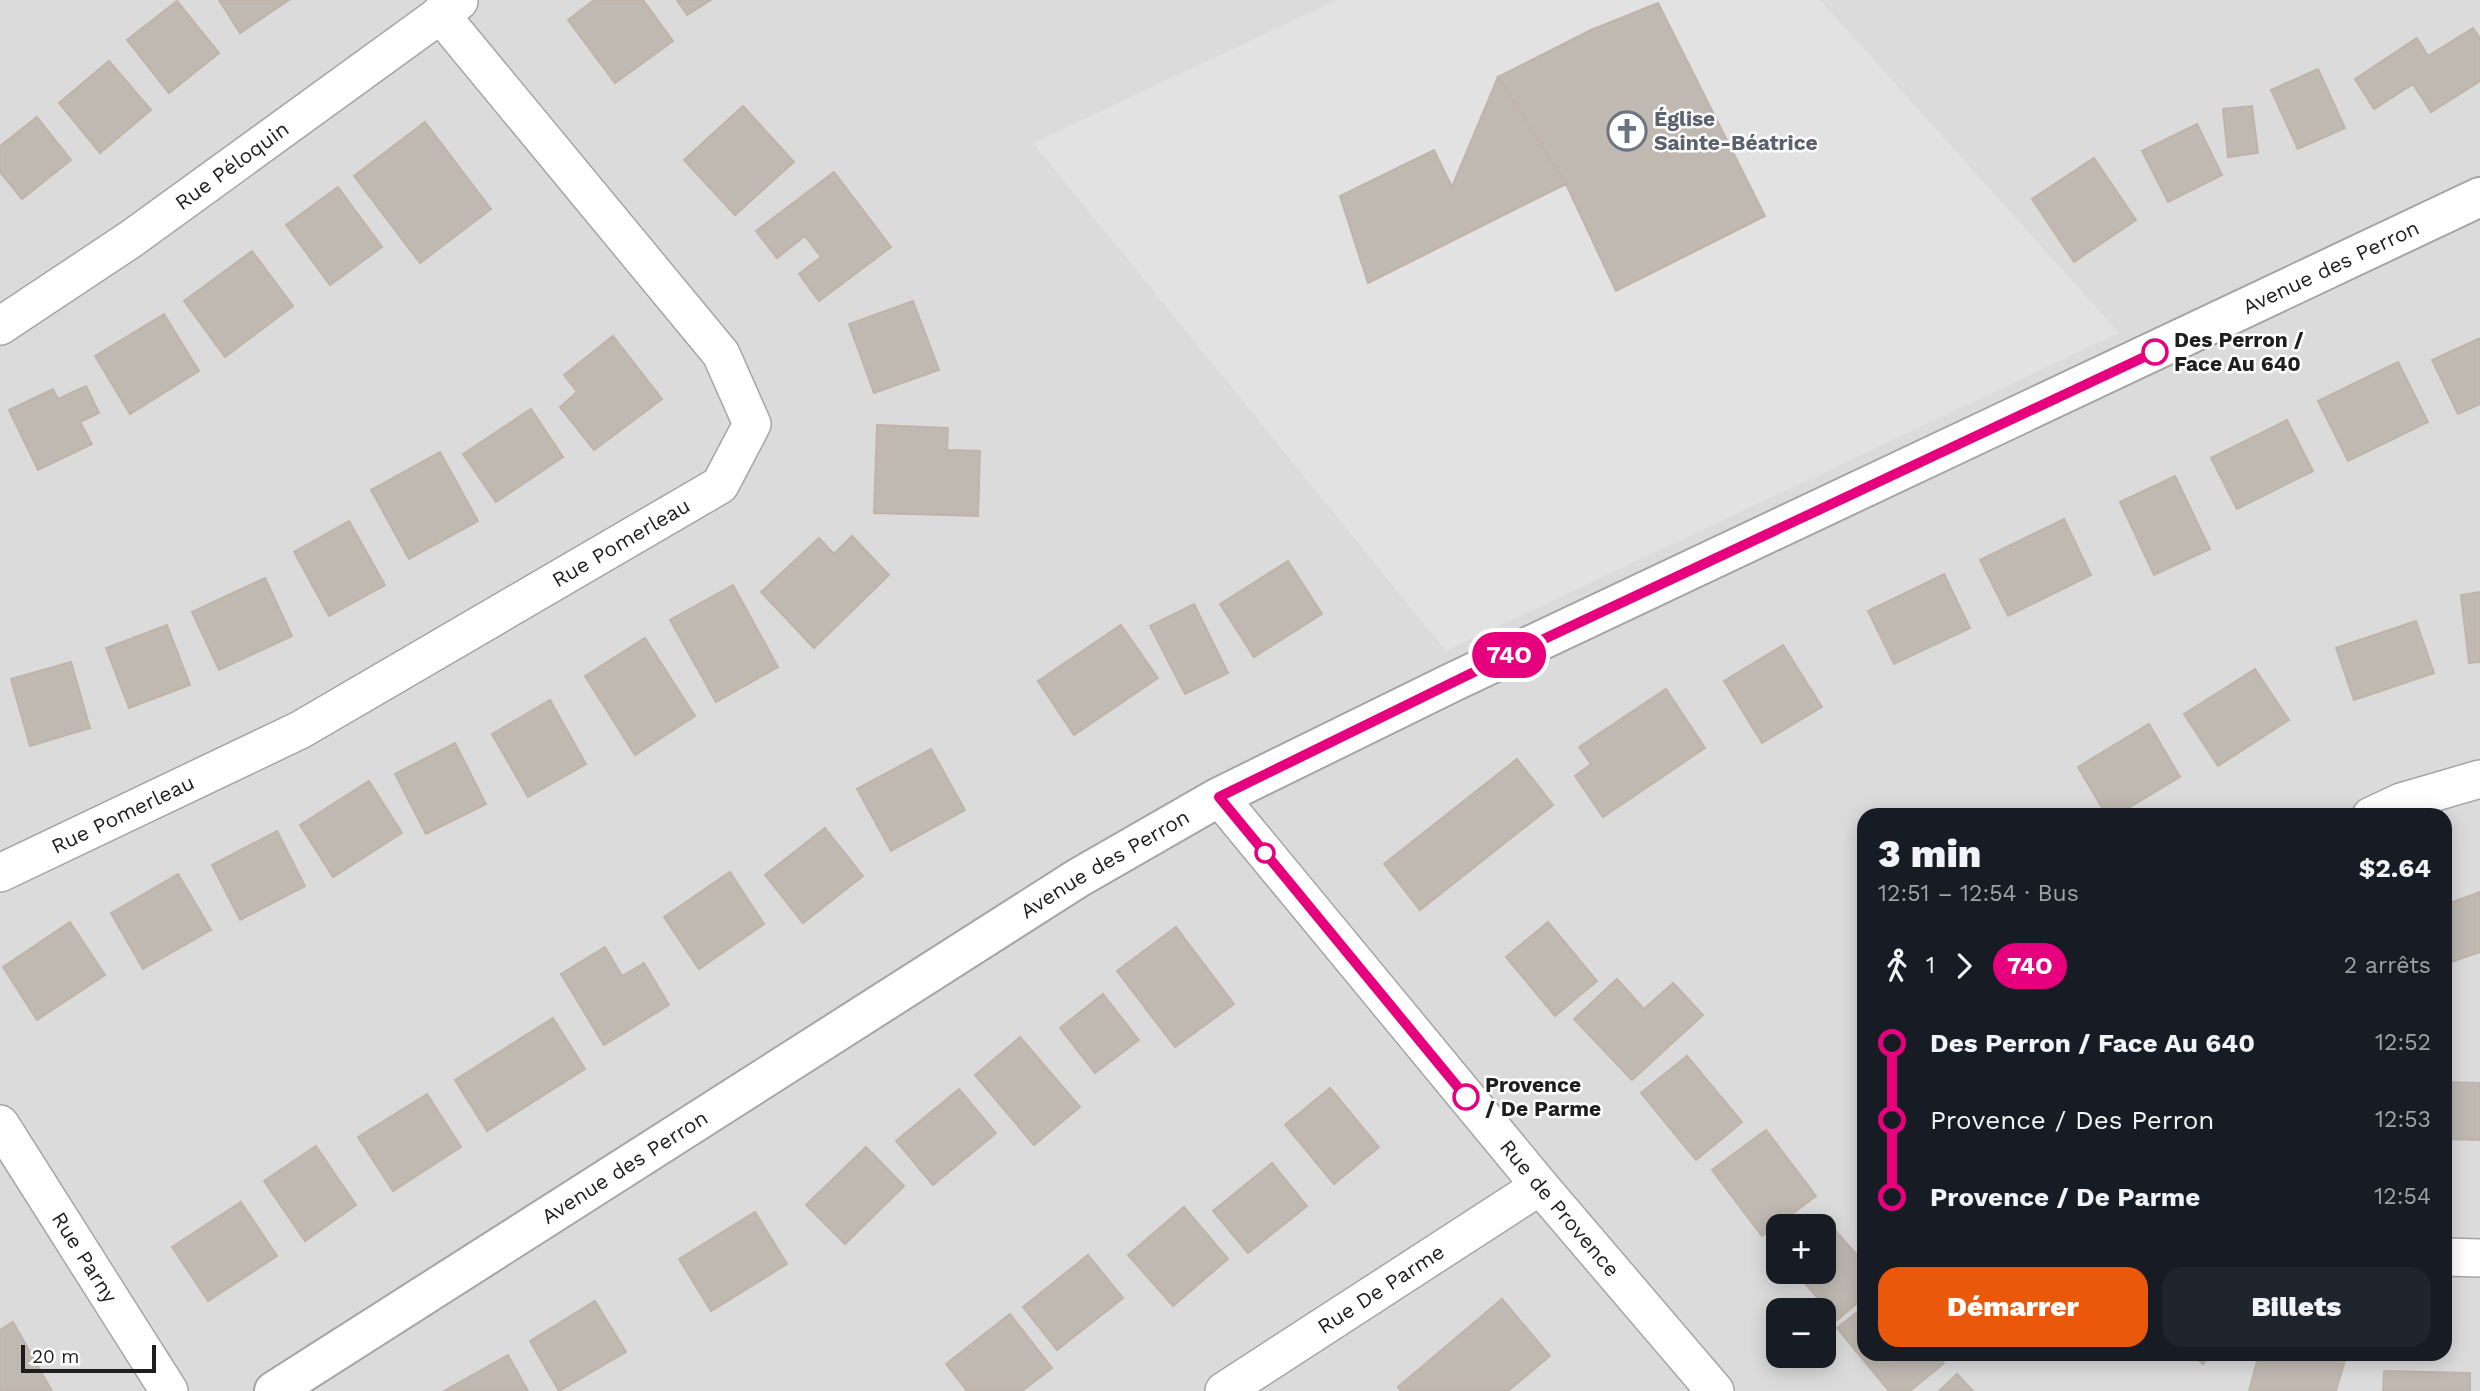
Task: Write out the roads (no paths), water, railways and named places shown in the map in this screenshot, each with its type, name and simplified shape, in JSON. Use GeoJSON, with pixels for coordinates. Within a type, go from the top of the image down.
{"type":"FeatureCollection","features":[{"type":"Feature","properties":{"kind":"street","name":"Rue Péloquin"},"geometry":{"type":"LineString","coordinates":[[0,326],[131,239],[450,7]]}},
{"type":"Feature","properties":{"kind":"street","name":"Rue Pomerleau"},"geometry":{"type":"LineString","coordinates":[[0,873],[300,730],[720,485],[752,424],[721,354],[450,7]]}},
{"type":"Feature","properties":{"kind":"street","name":"Avenue des Perron"},"geometry":{"type":"LineString","coordinates":[[274,1391],[1067,886],[1219,797],[1465,676],[2480,197]]}},
{"type":"Feature","properties":{"kind":"street"},"geometry":{"type":"LineString","coordinates":[[2388,808],[2480,779]]}},
{"type":"Feature","properties":{"kind":"street","name":"Rue de Provence"},"geometry":{"type":"LineString","coordinates":[[1219,797],[1540,1186],[1715,1391]]}},
{"type":"Feature","properties":{"kind":"street","name":"Rue Parny"},"geometry":{"type":"LineString","coordinates":[[0,1124],[169,1391]]}},
{"type":"Feature","properties":{"kind":"street","name":"Rue De Parme"},"geometry":{"type":"LineString","coordinates":[[1224,1391],[1540,1186]]}},
{"type":"Feature","properties":{"kind":"street"},"geometry":{"type":"LineString","coordinates":[[2452,1257],[2480,1258]]}},
{"type":"Feature","properties":{"kind":"place","name":"Église Sainte-Béatrice"},"geometry":{"type":"Point","coordinates":[1627,131]}},
{"type":"Feature","properties":{"kind":"place","name":"Des Perron / Face Au 640"},"geometry":{"type":"Point","coordinates":[2155,352]}},
{"type":"Feature","properties":{"kind":"place","name":"Provence / De Parme"},"geometry":{"type":"Point","coordinates":[1466,1097]}}]}
